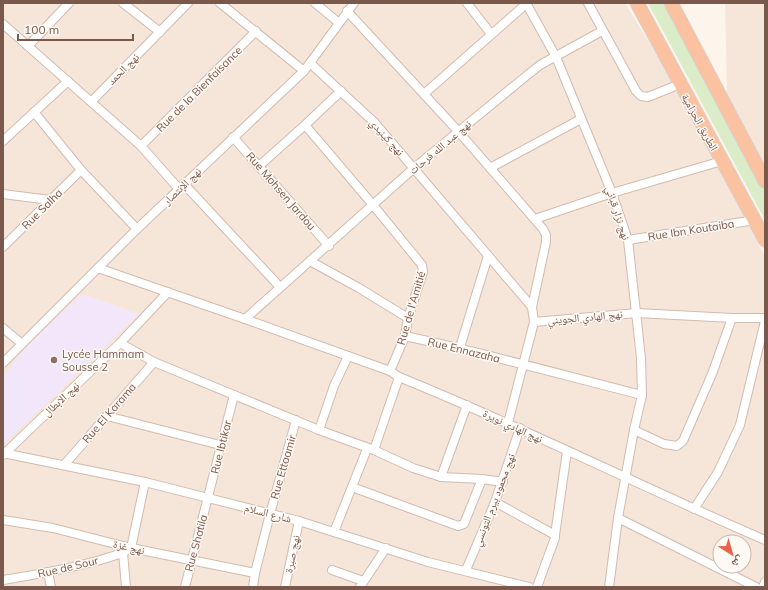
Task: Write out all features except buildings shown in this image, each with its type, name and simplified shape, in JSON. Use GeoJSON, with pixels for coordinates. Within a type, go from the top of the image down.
{"type":"FeatureCollection","features":[{"type":"Feature","properties":{"kind":"highway","name":"الطريق الحزامية"},"geometry":{"type":"LineString","coordinates":[[636,3],[765,240]]}},
{"type":"Feature","properties":{"kind":"highway"},"geometry":{"type":"LineString","coordinates":[[671,3],[765,182]]}},
{"type":"Feature","properties":{"kind":"street"},"geometry":{"type":"LineString","coordinates":[[28,46],[69,3]]}},
{"type":"Feature","properties":{"kind":"street"},"geometry":{"type":"LineString","coordinates":[[123,3],[160,32]]}},
{"type":"Feature","properties":{"kind":"street","name":"نهج الحمد"},"geometry":{"type":"LineString","coordinates":[[92,101],[188,3]]}},
{"type":"Feature","properties":{"kind":"street"},"geometry":{"type":"LineString","coordinates":[[315,3],[339,24]]}},
{"type":"Feature","properties":{"kind":"street","name":"نهج الإنتصار"},"geometry":{"type":"LineString","coordinates":[[3,363],[21,343],[181,186],[304,70],[354,3]]}},
{"type":"Feature","properties":{"kind":"street"},"geometry":{"type":"LineString","coordinates":[[467,3],[490,34]]}},
{"type":"Feature","properties":{"kind":"street"},"geometry":{"type":"LineString","coordinates":[[424,94],[526,3]]}},
{"type":"Feature","properties":{"kind":"street","name":"نهج نزار قباني"},"geometry":{"type":"LineString","coordinates":[[526,3],[556,56],[612,193],[628,240],[637,313],[641,358],[642,395],[618,518],[609,587]]}},
{"type":"Feature","properties":{"kind":"street"},"geometry":{"type":"LineString","coordinates":[[588,3],[636,91],[641,96],[648,97],[680,84]]}},
{"type":"Feature","properties":{"kind":"street"},"geometry":{"type":"LineString","coordinates":[[226,5],[304,70]]}},
{"type":"Feature","properties":{"kind":"street"},"geometry":{"type":"LineString","coordinates":[[347,11],[458,131],[535,219],[546,235],[546,242],[532,307],[534,322],[508,423]]}},
{"type":"Feature","properties":{"kind":"street"},"geometry":{"type":"LineString","coordinates":[[3,24],[92,101],[141,146],[280,287]]}},
{"type":"Feature","properties":{"kind":"street","name":"Rue de la Bienfaisance"},"geometry":{"type":"LineString","coordinates":[[141,146],[256,31]]}},
{"type":"Feature","properties":{"kind":"street","name":"نهج عبد الله فرحات"},"geometry":{"type":"LineString","coordinates":[[245,319],[414,168],[458,131],[540,65],[602,31]]}},
{"type":"Feature","properties":{"kind":"street","name":"نهج كينيدي"},"geometry":{"type":"LineString","coordinates":[[310,63],[375,123],[532,307]]}},
{"type":"Feature","properties":{"kind":"street"},"geometry":{"type":"LineString","coordinates":[[4,139],[68,81]]}},
{"type":"Feature","properties":{"kind":"street"},"geometry":{"type":"LineString","coordinates":[[259,166],[341,91]]}},
{"type":"Feature","properties":{"kind":"street"},"geometry":{"type":"LineString","coordinates":[[34,112],[81,170],[137,229]]}},
{"type":"Feature","properties":{"kind":"street"},"geometry":{"type":"LineString","coordinates":[[490,168],[581,119]]}},
{"type":"Feature","properties":{"kind":"street","name":"Rue de l'Amitié"},"geometry":{"type":"LineString","coordinates":[[305,125],[422,265],[423,272],[408,318],[405,336],[390,371]]}},
{"type":"Feature","properties":{"kind":"street","name":"Rue Mohsen Jardou"},"geometry":{"type":"LineString","coordinates":[[233,137],[328,246]]}},
{"type":"Feature","properties":{"kind":"street"},"geometry":{"type":"LineString","coordinates":[[535,219],[612,193],[722,160]]}},
{"type":"Feature","properties":{"kind":"street","name":"Rue Salha"},"geometry":{"type":"LineString","coordinates":[[3,247],[81,170]]}},
{"type":"Feature","properties":{"kind":"street"},"geometry":{"type":"LineString","coordinates":[[3,194],[50,200]]}},
{"type":"Feature","properties":{"kind":"street","name":"Rue Ibn Koutaiba"},"geometry":{"type":"LineString","coordinates":[[628,240],[755,220]]}},
{"type":"Feature","properties":{"kind":"street"},"geometry":{"type":"LineString","coordinates":[[460,348],[488,256]]}},
{"type":"Feature","properties":{"kind":"street"},"geometry":{"type":"LineString","coordinates":[[310,262],[359,288],[408,318]]}},
{"type":"Feature","properties":{"kind":"street"},"geometry":{"type":"LineString","coordinates":[[98,268],[390,371],[399,377],[371,450],[358,470],[334,532]]}},
{"type":"Feature","properties":{"kind":"street","name":"نهج الابطال"},"geometry":{"type":"LineString","coordinates":[[3,454],[120,343],[168,292]]}},
{"type":"Feature","properties":{"kind":"street"},"geometry":{"type":"LineString","coordinates":[[637,313],[732,318],[765,318]]}},
{"type":"Feature","properties":{"kind":"street","name":"نهج الهادي الجويني"},"geometry":{"type":"LineString","coordinates":[[534,322],[637,313]]}},
{"type":"Feature","properties":{"kind":"street"},"geometry":{"type":"LineString","coordinates":[[634,430],[669,445],[677,446],[683,441],[712,374],[732,318]]}},
{"type":"Feature","properties":{"kind":"street"},"geometry":{"type":"LineString","coordinates":[[694,509],[718,472],[740,425],[765,322]]}},
{"type":"Feature","properties":{"kind":"street"},"geometry":{"type":"LineString","coordinates":[[3,328],[21,343]]}},
{"type":"Feature","properties":{"kind":"street","name":"Rue Ennazaha"},"geometry":{"type":"LineString","coordinates":[[405,336],[460,348],[642,395]]}},
{"type":"Feature","properties":{"kind":"street"},"geometry":{"type":"LineString","coordinates":[[120,343],[154,362],[413,468],[440,477],[482,479],[503,482]]}},
{"type":"Feature","properties":{"kind":"street"},"geometry":{"type":"LineString","coordinates":[[319,430],[334,386],[348,356]]}},
{"type":"Feature","properties":{"kind":"street","name":"Rue El Karama"},"geometry":{"type":"LineString","coordinates":[[64,465],[154,362]]}},
{"type":"Feature","properties":{"kind":"street","name":"نهج الهادي نويرة"},"geometry":{"type":"LineString","coordinates":[[399,377],[520,428],[566,451],[765,540]]}},
{"type":"Feature","properties":{"kind":"street","name":"Rue Ibtikar"},"geometry":{"type":"LineString","coordinates":[[208,499],[220,445],[234,395]]}},
{"type":"Feature","properties":{"kind":"street"},"geometry":{"type":"LineString","coordinates":[[440,477],[466,405]]}},
{"type":"Feature","properties":{"kind":"street"},"geometry":{"type":"LineString","coordinates":[[107,416],[220,445]]}},
{"type":"Feature","properties":{"kind":"street","name":"Rue Ettaamir"},"geometry":{"type":"LineString","coordinates":[[253,587],[255,573],[270,514],[296,420]]}},
{"type":"Feature","properties":{"kind":"street","name":"نهج محمود بيرم التونسي"},"geometry":{"type":"LineString","coordinates":[[466,570],[503,482],[520,428]]}},
{"type":"Feature","properties":{"kind":"street"},"geometry":{"type":"LineString","coordinates":[[537,587],[555,538],[566,451]]}},
{"type":"Feature","properties":{"kind":"street","name":"شارع السلام"},"geometry":{"type":"LineString","coordinates":[[3,454],[145,482],[299,521],[428,562],[466,570],[523,586]]}},
{"type":"Feature","properties":{"kind":"street"},"geometry":{"type":"LineString","coordinates":[[352,487],[458,526],[464,524],[482,479]]}},
{"type":"Feature","properties":{"kind":"street"},"geometry":{"type":"LineString","coordinates":[[131,548],[145,482]]}},
{"type":"Feature","properties":{"kind":"street","name":"Rue Shatila"},"geometry":{"type":"LineString","coordinates":[[185,587],[208,499]]}},
{"type":"Feature","properties":{"kind":"street"},"geometry":{"type":"LineString","coordinates":[[495,502],[555,534]]}},
{"type":"Feature","properties":{"kind":"street"},"geometry":{"type":"LineString","coordinates":[[618,518],[756,587]]}},
{"type":"Feature","properties":{"kind":"street","name":"نهج غزة"},"geometry":{"type":"LineString","coordinates":[[3,520],[53,528],[131,548],[255,573]]}},
{"type":"Feature","properties":{"kind":"street","name":"نهج صبرة"},"geometry":{"type":"LineString","coordinates":[[285,587],[299,521]]}},
{"type":"Feature","properties":{"kind":"street","name":"Rue de Sour"},"geometry":{"type":"LineString","coordinates":[[3,580],[48,572],[123,553],[131,548]]}},
{"type":"Feature","properties":{"kind":"street"},"geometry":{"type":"LineString","coordinates":[[332,570],[362,584],[386,548]]}},
{"type":"Feature","properties":{"kind":"street"},"geometry":{"type":"LineString","coordinates":[[123,553],[126,587]]}},
{"type":"Feature","properties":{"kind":"street"},"geometry":{"type":"LineString","coordinates":[[48,572],[51,587]]}},
{"type":"Feature","properties":{"kind":"street"},"geometry":{"type":"LineString","coordinates":[[763,587],[765,582]]}},
{"type":"Feature","properties":{"kind":"shaded area"},"geometry":{"type":"Polygon","coordinates":[[[3,3],[625,3],[658,57],[765,256],[765,587],[3,587],[3,3]]]}},
{"type":"Feature","properties":{"kind":"shaded area"},"geometry":{"type":"Polygon","coordinates":[[[725,3],[765,3],[765,167],[727,93],[725,3]]]}},
{"type":"Feature","properties":{"kind":"shaded area","name":"Lycée Hammam Sousse 2"},"geometry":{"type":"Polygon","coordinates":[[[82,294],[139,314],[3,444],[3,376],[29,344],[82,294]]]}},
{"type":"Feature","properties":{"kind":"green space"},"geometry":{"type":"Polygon","coordinates":[[[648,3],[665,3],[765,191],[765,220],[648,3]]]}},
{"type":"Feature","properties":{"kind":"place","name":"Lycée Hammam Sousse 2"},"geometry":{"type":"Point","coordinates":[54,360]}}]}
